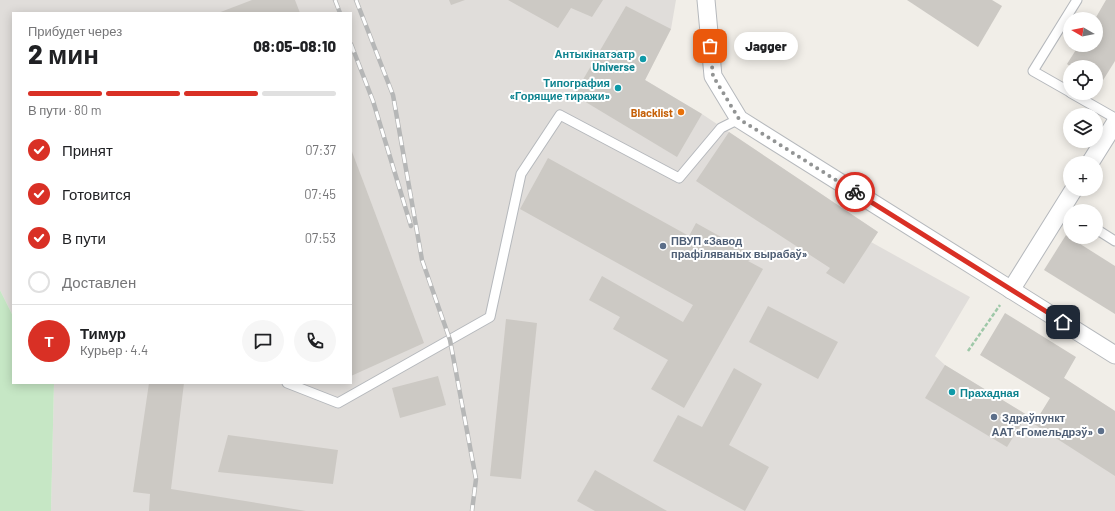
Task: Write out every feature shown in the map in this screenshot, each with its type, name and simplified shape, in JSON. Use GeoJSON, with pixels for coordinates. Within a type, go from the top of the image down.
{"type":"FeatureCollection","features":[{"type":"Feature","properties":{"kind":"street"},"geometry":{"type":"LineString","coordinates":[[706,0],[713,76],[739,119],[1115,355]]}},
{"type":"Feature","properties":{"kind":"street"},"geometry":{"type":"LineString","coordinates":[[1094,156],[1115,122]]}},
{"type":"Feature","properties":{"kind":"street"},"geometry":{"type":"LineString","coordinates":[[1011,290],[1070,196]]}},
{"type":"Feature","properties":{"kind":"lane"},"geometry":{"type":"LineString","coordinates":[[1063,88],[1033,71],[1077,0]]}},
{"type":"Feature","properties":{"kind":"lane"},"geometry":{"type":"LineString","coordinates":[[1083,100],[1115,118]]}},
{"type":"Feature","properties":{"kind":"lane"},"geometry":{"type":"LineString","coordinates":[[290,384],[338,403],[490,317],[521,174],[560,115],[679,178],[721,128],[739,119]]}},
{"type":"Feature","properties":{"kind":"lane"},"geometry":{"type":"LineString","coordinates":[[1103,234],[1115,241]]}},
{"type":"Feature","properties":{"kind":"path"},"geometry":{"type":"LineString","coordinates":[[968,351],[1011,290]]}},
{"type":"Feature","properties":{"kind":"shaded area","name":"ПВУП «Завод прафіляваных вырабаў»"},"geometry":{"type":"Polygon","coordinates":[[[0,0],[676,0],[671,29],[645,80],[702,114],[878,232],[871,242],[970,297],[935,356],[945,365],[1027,415],[1034,424],[1064,378],[1115,411],[1115,511],[51,511],[54,384],[352,384],[352,12],[12,12],[12,314],[0,290],[0,0]]]}},
{"type":"Feature","properties":{"kind":"green space"},"geometry":{"type":"Polygon","coordinates":[[[0,290],[12,314],[12,384],[54,384],[51,511],[0,511],[0,290]]]}},
{"type":"Feature","properties":{"kind":"building"},"geometry":{"type":"Polygon","coordinates":[[[252,0],[295,0],[300,12],[221,12],[252,0]]]}},
{"type":"Feature","properties":{"kind":"building"},"geometry":{"type":"Polygon","coordinates":[[[449,0],[465,0],[451,5],[449,0]]]}},
{"type":"Feature","properties":{"kind":"building"},"geometry":{"type":"Polygon","coordinates":[[[508,0],[603,0],[592,17],[571,8],[558,28],[508,0]]]}},
{"type":"Feature","properties":{"kind":"building"},"geometry":{"type":"Polygon","coordinates":[[[907,0],[992,0],[1002,6],[978,47],[907,0]]]}},
{"type":"Feature","properties":{"kind":"building"},"geometry":{"type":"Polygon","coordinates":[[[1106,0],[1115,0],[1115,61],[1103,80],[1103,60],[1070,60],[1075,52],[1103,52],[1103,12],[1099,12],[1106,0]]]}},
{"type":"Feature","properties":{"kind":"building","name":"Типография «Горящие тиражи»"},"geometry":{"type":"Polygon","coordinates":[[[626,6],[671,29],[645,80],[702,114],[677,157],[574,95],[626,6]]]}},
{"type":"Feature","properties":{"kind":"building"},"geometry":{"type":"Polygon","coordinates":[[[729,132],[878,232],[844,284],[826,273],[830,268],[696,181],[729,132]]]}},
{"type":"Feature","properties":{"kind":"building"},"geometry":{"type":"Polygon","coordinates":[[[352,152],[424,343],[352,376],[352,152]]]}},
{"type":"Feature","properties":{"kind":"building","name":"ПВУП «Завод прафіляваных вырабаў»"},"geometry":{"type":"Polygon","coordinates":[[[548,158],[689,236],[696,223],[757,257],[748,261],[763,269],[684,408],[651,389],[668,360],[613,329],[620,317],[589,300],[602,276],[683,322],[693,305],[520,209],[548,158]]]}},
{"type":"Feature","properties":{"kind":"building"},"geometry":{"type":"Polygon","coordinates":[[[1063,240],[1063,244],[1080,244],[1115,266],[1115,314],[1044,270],[1063,240]]]}},
{"type":"Feature","properties":{"kind":"building"},"geometry":{"type":"Polygon","coordinates":[[[768,306],[838,342],[818,379],[749,342],[768,306]]]}},
{"type":"Feature","properties":{"kind":"building"},"geometry":{"type":"Polygon","coordinates":[[[1005,313],[1076,357],[1064,378],[1115,411],[1115,476],[1034,424],[1050,398],[980,355],[1005,313]]]}},
{"type":"Feature","properties":{"kind":"building"},"geometry":{"type":"Polygon","coordinates":[[[506,319],[537,323],[521,479],[490,476],[506,319]]]}},
{"type":"Feature","properties":{"kind":"building"},"geometry":{"type":"Polygon","coordinates":[[[945,365],[1027,415],[1007,447],[925,398],[945,365]]]}},
{"type":"Feature","properties":{"kind":"building"},"geometry":{"type":"Polygon","coordinates":[[[734,368],[762,384],[729,445],[769,467],[745,511],[653,461],[678,415],[702,427],[734,368]]]}},
{"type":"Feature","properties":{"kind":"building"},"geometry":{"type":"Polygon","coordinates":[[[438,376],[446,405],[400,418],[392,388],[438,376]]]}},
{"type":"Feature","properties":{"kind":"building"},"geometry":{"type":"Polygon","coordinates":[[[149,384],[184,384],[171,489],[306,511],[149,511],[150,494],[133,492],[149,384]]]}},
{"type":"Feature","properties":{"kind":"building"},"geometry":{"type":"Polygon","coordinates":[[[228,435],[338,450],[333,484],[218,472],[228,435]]]}},
{"type":"Feature","properties":{"kind":"building"},"geometry":{"type":"Polygon","coordinates":[[[595,470],[667,511],[595,511],[577,501],[595,470]]]}},
{"type":"Feature","properties":{"kind":"railway"},"geometry":{"type":"LineString","coordinates":[[335,0],[340,12]]}},
{"type":"Feature","properties":{"kind":"railway"},"geometry":{"type":"LineString","coordinates":[[356,0],[393,95],[422,260],[450,340],[476,479],[472,511]]}},
{"type":"Feature","properties":{"kind":"railway"},"geometry":{"type":"LineString","coordinates":[[352,47],[373,101],[411,226]]}},
{"type":"Feature","properties":{"kind":"way so far"},"geometry":{"type":"LineString","coordinates":[[710,46],[713,76],[739,119],[855,192]]}},
{"type":"Feature","properties":{"kind":"place","name":"Jagger"},"geometry":{"type":"Point","coordinates":[710,46]}},
{"type":"Feature","properties":{"kind":"place","name":"Антыкінатэатр Universe"},"geometry":{"type":"Point","coordinates":[643,59]}},
{"type":"Feature","properties":{"kind":"place","name":"Типография «Горящие тиражи»"},"geometry":{"type":"Point","coordinates":[618,88]}},
{"type":"Feature","properties":{"kind":"place","name":"Blacklist"},"geometry":{"type":"Point","coordinates":[681,112]}},
{"type":"Feature","properties":{"kind":"place","name":"ПВУП «Завод прафіляваных вырабаў»"},"geometry":{"type":"Point","coordinates":[663,246]}},
{"type":"Feature","properties":{"kind":"place","name":"Прахадная"},"geometry":{"type":"Point","coordinates":[952,392]}},
{"type":"Feature","properties":{"kind":"place","name":"Здраўпункт"},"geometry":{"type":"Point","coordinates":[994,417]}},
{"type":"Feature","properties":{"kind":"place","name":"ААТ «Гомельдрэў»"},"geometry":{"type":"Point","coordinates":[1101,431]}},
{"type":"Feature","properties":{"kind":"route"},"geometry":{"type":"LineString","coordinates":[[855,192],[1063,322]]}}]}
